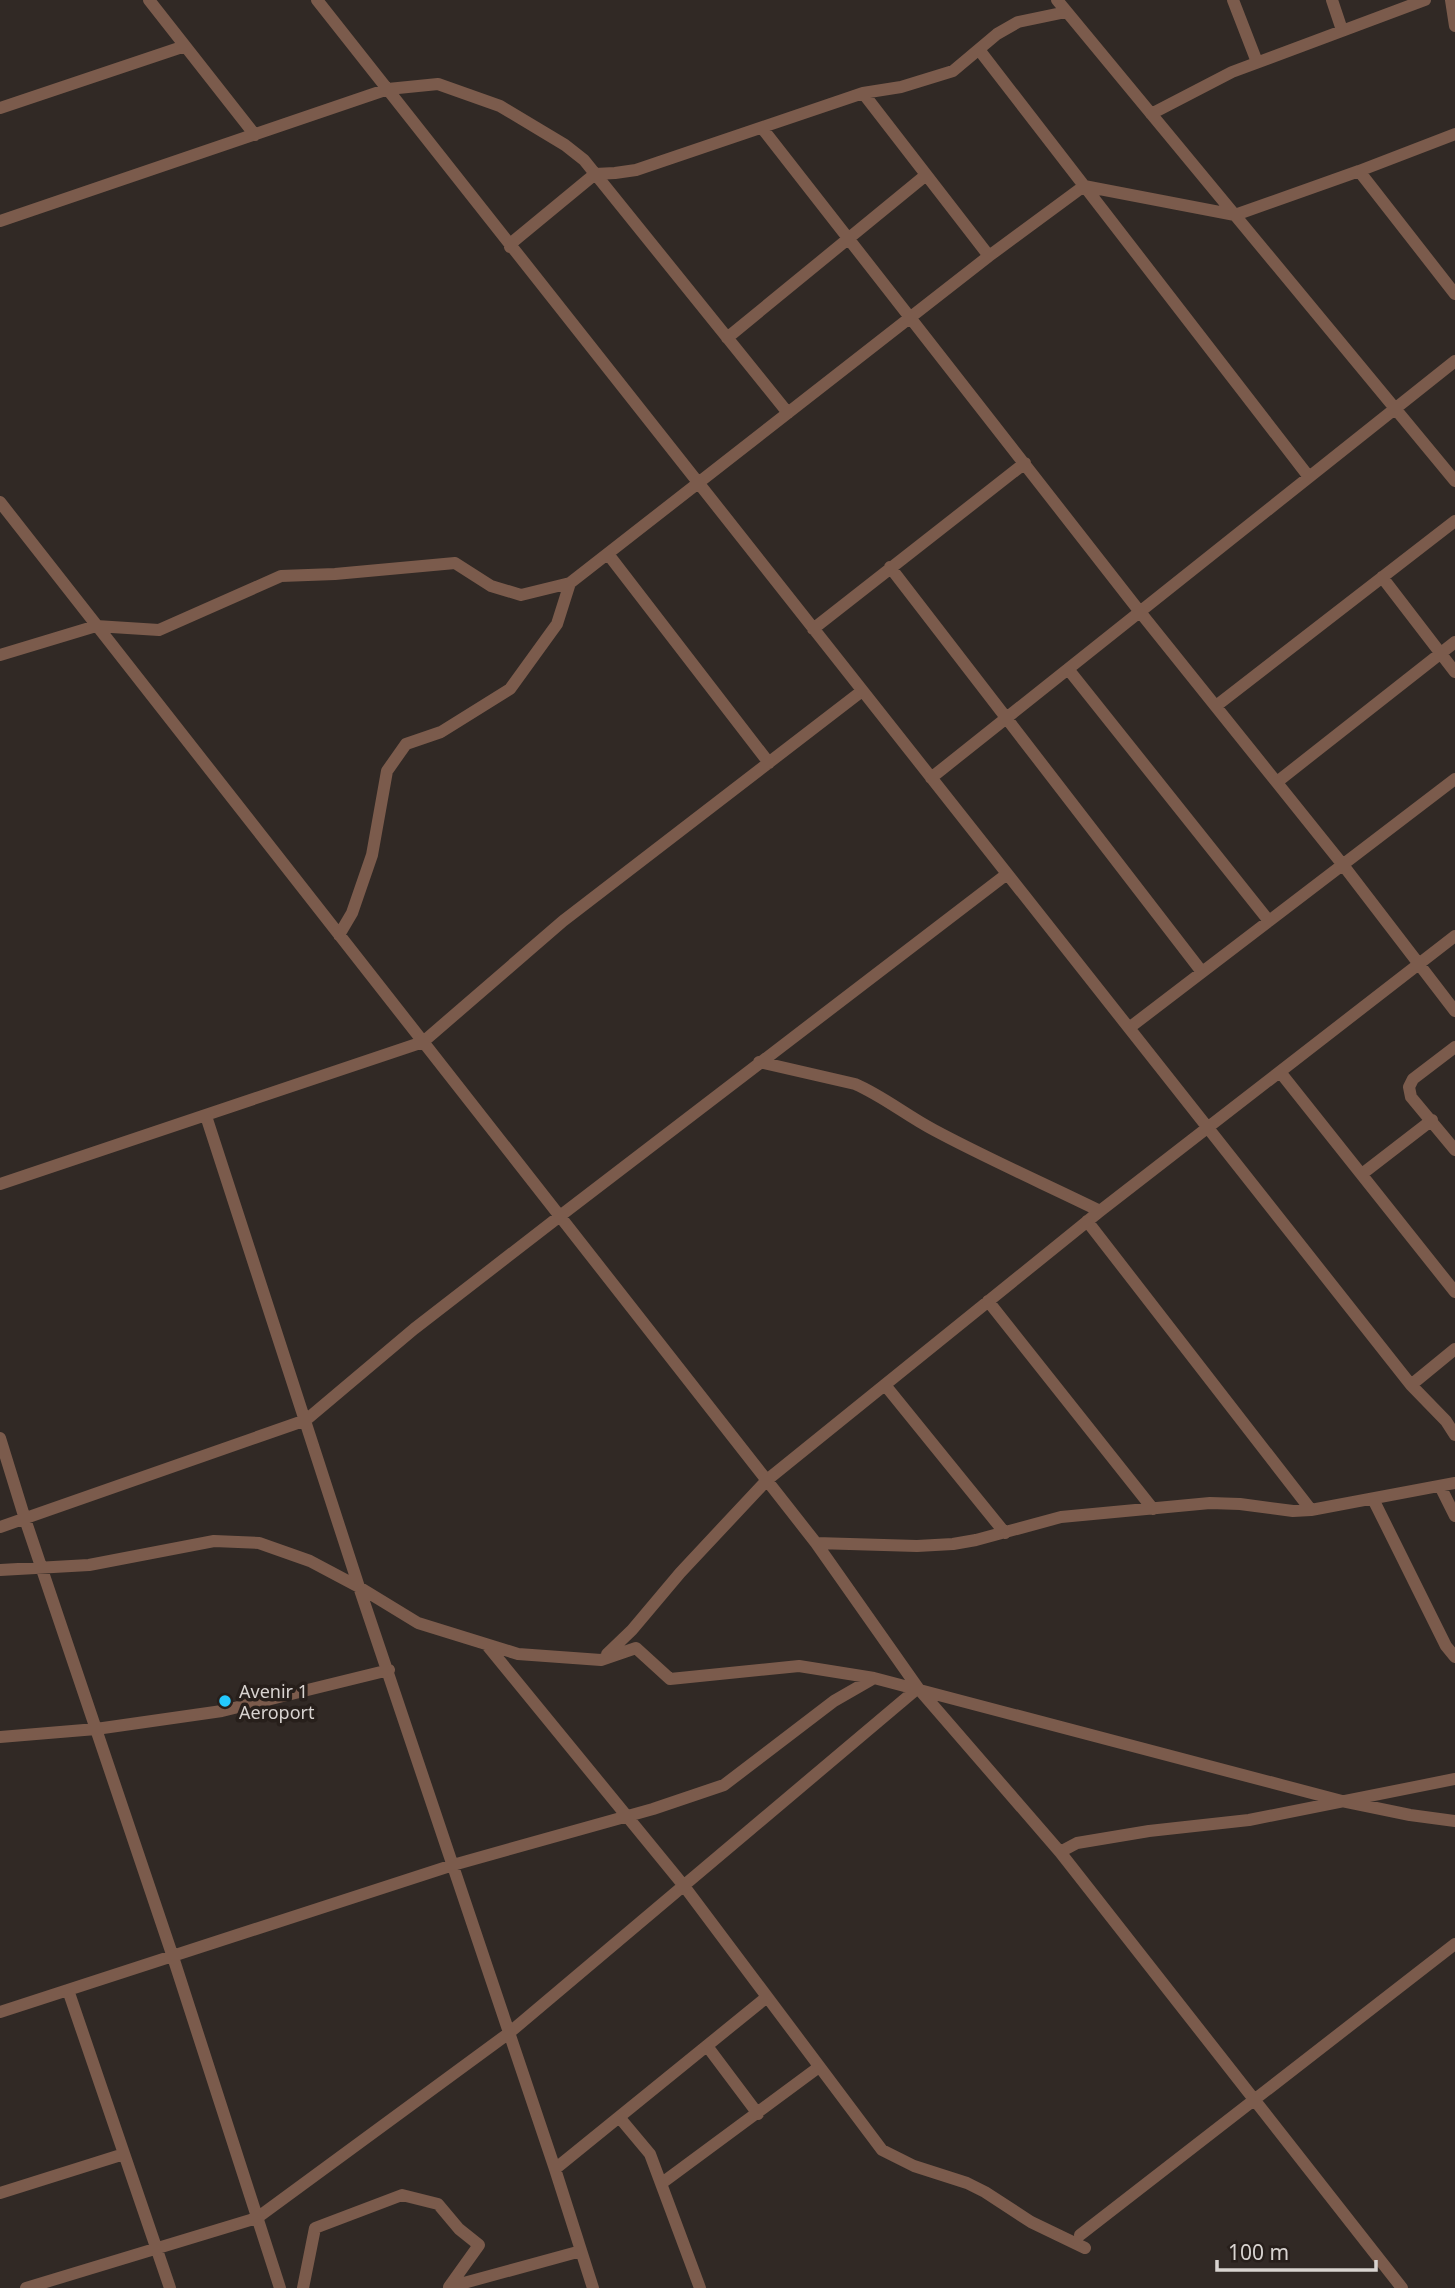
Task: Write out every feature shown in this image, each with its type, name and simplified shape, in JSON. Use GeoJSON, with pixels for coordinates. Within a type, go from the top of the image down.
{"type":"FeatureCollection","features":[{"type":"Feature","properties":{"kind":"street"},"geometry":{"type":"LineString","coordinates":[[149,0],[255,135]]}},
{"type":"Feature","properties":{"kind":"street"},"geometry":{"type":"LineString","coordinates":[[317,0],[1410,1385],[1446,1421],[1455,1435]]}},
{"type":"Feature","properties":{"kind":"street"},"geometry":{"type":"LineString","coordinates":[[1057,0],[1455,481]]}},
{"type":"Feature","properties":{"kind":"street"},"geometry":{"type":"LineString","coordinates":[[1233,0],[1257,62]]}},
{"type":"Feature","properties":{"kind":"street"},"geometry":{"type":"LineString","coordinates":[[1332,0],[1342,30]]}},
{"type":"Feature","properties":{"kind":"street"},"geometry":{"type":"LineString","coordinates":[[1151,114],[1232,72],[1424,0]]}},
{"type":"Feature","properties":{"kind":"street"},"geometry":{"type":"LineString","coordinates":[[1451,0],[1455,26]]}},
{"type":"Feature","properties":{"kind":"street"},"geometry":{"type":"LineString","coordinates":[[510,247],[595,174],[636,170],[863,93],[901,87],[953,71],[997,34],[1018,22],[1066,12]]}},
{"type":"Feature","properties":{"kind":"street"},"geometry":{"type":"LineString","coordinates":[[0,108],[185,46]]}},
{"type":"Feature","properties":{"kind":"street"},"geometry":{"type":"LineString","coordinates":[[980,51],[1308,477]]}},
{"type":"Feature","properties":{"kind":"street"},"geometry":{"type":"LineString","coordinates":[[0,222],[388,89],[438,84],[500,106],[565,145],[584,160],[788,413]]}},
{"type":"Feature","properties":{"kind":"street"},"geometry":{"type":"LineString","coordinates":[[863,93],[989,256]]}},
{"type":"Feature","properties":{"kind":"street"},"geometry":{"type":"LineString","coordinates":[[762,128],[1140,611],[1278,782],[1455,1011]]}},
{"type":"Feature","properties":{"kind":"street"},"geometry":{"type":"LineString","coordinates":[[0,654],[96,626],[159,630],[281,576],[455,563],[491,586],[521,595],[570,583],[989,256],[1084,186],[1235,215],[1455,134]]}},
{"type":"Feature","properties":{"kind":"street"},"geometry":{"type":"LineString","coordinates":[[1359,171],[1455,294]]}},
{"type":"Feature","properties":{"kind":"street"},"geometry":{"type":"LineString","coordinates":[[727,338],[926,175]]}},
{"type":"Feature","properties":{"kind":"street"},"geometry":{"type":"LineString","coordinates":[[930,778],[1455,361]]}},
{"type":"Feature","properties":{"kind":"street"},"geometry":{"type":"LineString","coordinates":[[813,629],[1025,463]]}},
{"type":"Feature","properties":{"kind":"street"},"geometry":{"type":"LineString","coordinates":[[0,502],[816,1543],[918,1688],[1060,1852],[1402,2288]]}},
{"type":"Feature","properties":{"kind":"street"},"geometry":{"type":"LineString","coordinates":[[1216,706],[1455,521]]}},
{"type":"Feature","properties":{"kind":"street"},"geometry":{"type":"LineString","coordinates":[[608,554],[769,763]]}},
{"type":"Feature","properties":{"kind":"street"},"geometry":{"type":"LineString","coordinates":[[890,567],[1202,972]]}},
{"type":"Feature","properties":{"kind":"street"},"geometry":{"type":"LineString","coordinates":[[1382,577],[1455,672]]}},
{"type":"Feature","properties":{"kind":"street"},"geometry":{"type":"LineString","coordinates":[[339,935],[352,913],[372,855],[387,771],[406,744],[441,732],[509,689],[557,624],[570,583]]}},
{"type":"Feature","properties":{"kind":"street"},"geometry":{"type":"LineString","coordinates":[[1278,782],[1455,642]]}},
{"type":"Feature","properties":{"kind":"street"},"geometry":{"type":"LineString","coordinates":[[1068,669],[1269,921]]}},
{"type":"Feature","properties":{"kind":"street"},"geometry":{"type":"LineString","coordinates":[[0,1184],[423,1042],[563,920],[862,691]]}},
{"type":"Feature","properties":{"kind":"street"},"geometry":{"type":"LineString","coordinates":[[1129,1028],[1455,779]]}},
{"type":"Feature","properties":{"kind":"street"},"geometry":{"type":"LineString","coordinates":[[0,1527],[306,1420],[414,1329],[1007,874]]}},
{"type":"Feature","properties":{"kind":"street"},"geometry":{"type":"LineString","coordinates":[[601,1660],[632,1630],[680,1573],[767,1480],[1087,1221],[1455,936]]}},
{"type":"Feature","properties":{"kind":"street"},"geometry":{"type":"LineString","coordinates":[[1455,1047],[1413,1079],[1409,1087],[1411,1097],[1455,1150]]}},
{"type":"Feature","properties":{"kind":"street"},"geometry":{"type":"LineString","coordinates":[[760,1062],[855,1084],[942,1134],[1100,1211]]}},
{"type":"Feature","properties":{"kind":"street"},"geometry":{"type":"LineString","coordinates":[[1280,1072],[1455,1292]]}},
{"type":"Feature","properties":{"kind":"street"},"geometry":{"type":"LineString","coordinates":[[206,1116],[359,1587],[593,2288]]}},
{"type":"Feature","properties":{"kind":"street"},"geometry":{"type":"LineString","coordinates":[[1362,1174],[1432,1120]]}},
{"type":"Feature","properties":{"kind":"street"},"geometry":{"type":"LineString","coordinates":[[1087,1221],[1311,1510]]}},
{"type":"Feature","properties":{"kind":"street"},"geometry":{"type":"LineString","coordinates":[[988,1301],[1153,1509]]}},
{"type":"Feature","properties":{"kind":"street"},"geometry":{"type":"LineString","coordinates":[[1410,1385],[1455,1349]]}},
{"type":"Feature","properties":{"kind":"street"},"geometry":{"type":"LineString","coordinates":[[886,1385],[1005,1532]]}},
{"type":"Feature","properties":{"kind":"street"},"geometry":{"type":"LineString","coordinates":[[0,1438],[280,2288]]}},
{"type":"Feature","properties":{"kind":"street"},"geometry":{"type":"LineString","coordinates":[[816,1543],[917,1546],[953,1544],[1061,1517],[1210,1503],[1293,1511],[1311,1510],[1455,1483]]}},
{"type":"Feature","properties":{"kind":"street"},"geometry":{"type":"LineString","coordinates":[[1440,1486],[1455,1516]]}},
{"type":"Feature","properties":{"kind":"street"},"geometry":{"type":"LineString","coordinates":[[1373,1499],[1446,1646],[1455,1657]]}},
{"type":"Feature","properties":{"kind":"street"},"geometry":{"type":"LineString","coordinates":[[0,1570],[89,1565],[214,1541],[259,1543],[310,1561],[418,1623],[518,1654],[601,1660],[636,1648],[670,1679],[799,1666],[874,1678],[1342,1801],[1455,1821]]}},
{"type":"Feature","properties":{"kind":"street"},"geometry":{"type":"LineString","coordinates":[[486,1644],[684,1886],[882,2150],[914,2166],[967,2183],[1031,2222],[1085,2248]]}},
{"type":"Feature","properties":{"kind":"street"},"geometry":{"type":"LineString","coordinates":[[0,1737],[96,1729],[222,1711],[388,1670]]}},
{"type":"Feature","properties":{"kind":"street"},"geometry":{"type":"LineString","coordinates":[[0,2012],[453,1865],[627,1816],[724,1785],[834,1701],[874,1678]]}},
{"type":"Feature","properties":{"kind":"street"},"geometry":{"type":"LineString","coordinates":[[26,2288],[257,2217],[509,2033],[918,1688]]}},
{"type":"Feature","properties":{"kind":"street"},"geometry":{"type":"LineString","coordinates":[[1060,1852],[1077,1843],[1249,1819],[1455,1779]]}},
{"type":"Feature","properties":{"kind":"street"},"geometry":{"type":"LineString","coordinates":[[1080,2235],[1455,1944]]}},
{"type":"Feature","properties":{"kind":"street"},"geometry":{"type":"LineString","coordinates":[[68,1990],[170,2288]]}},
{"type":"Feature","properties":{"kind":"street"},"geometry":{"type":"LineString","coordinates":[[555,2169],[767,1997]]}},
{"type":"Feature","properties":{"kind":"street"},"geometry":{"type":"LineString","coordinates":[[707,2046],[758,2113]]}},
{"type":"Feature","properties":{"kind":"street"},"geometry":{"type":"LineString","coordinates":[[662,2183],[819,2067]]}},
{"type":"Feature","properties":{"kind":"street"},"geometry":{"type":"LineString","coordinates":[[619,2117],[650,2154],[700,2288]]}},
{"type":"Feature","properties":{"kind":"street"},"geometry":{"type":"LineString","coordinates":[[0,2193],[124,2154]]}},
{"type":"Feature","properties":{"kind":"street"},"geometry":{"type":"LineString","coordinates":[[303,2288],[316,2228],[402,2195],[438,2204],[459,2229],[479,2245],[449,2287],[580,2251]]}},
{"type":"Feature","properties":{"kind":"place","name":"Avenir 1 Aeroport"},"geometry":{"type":"Point","coordinates":[225,1701]}}]}
